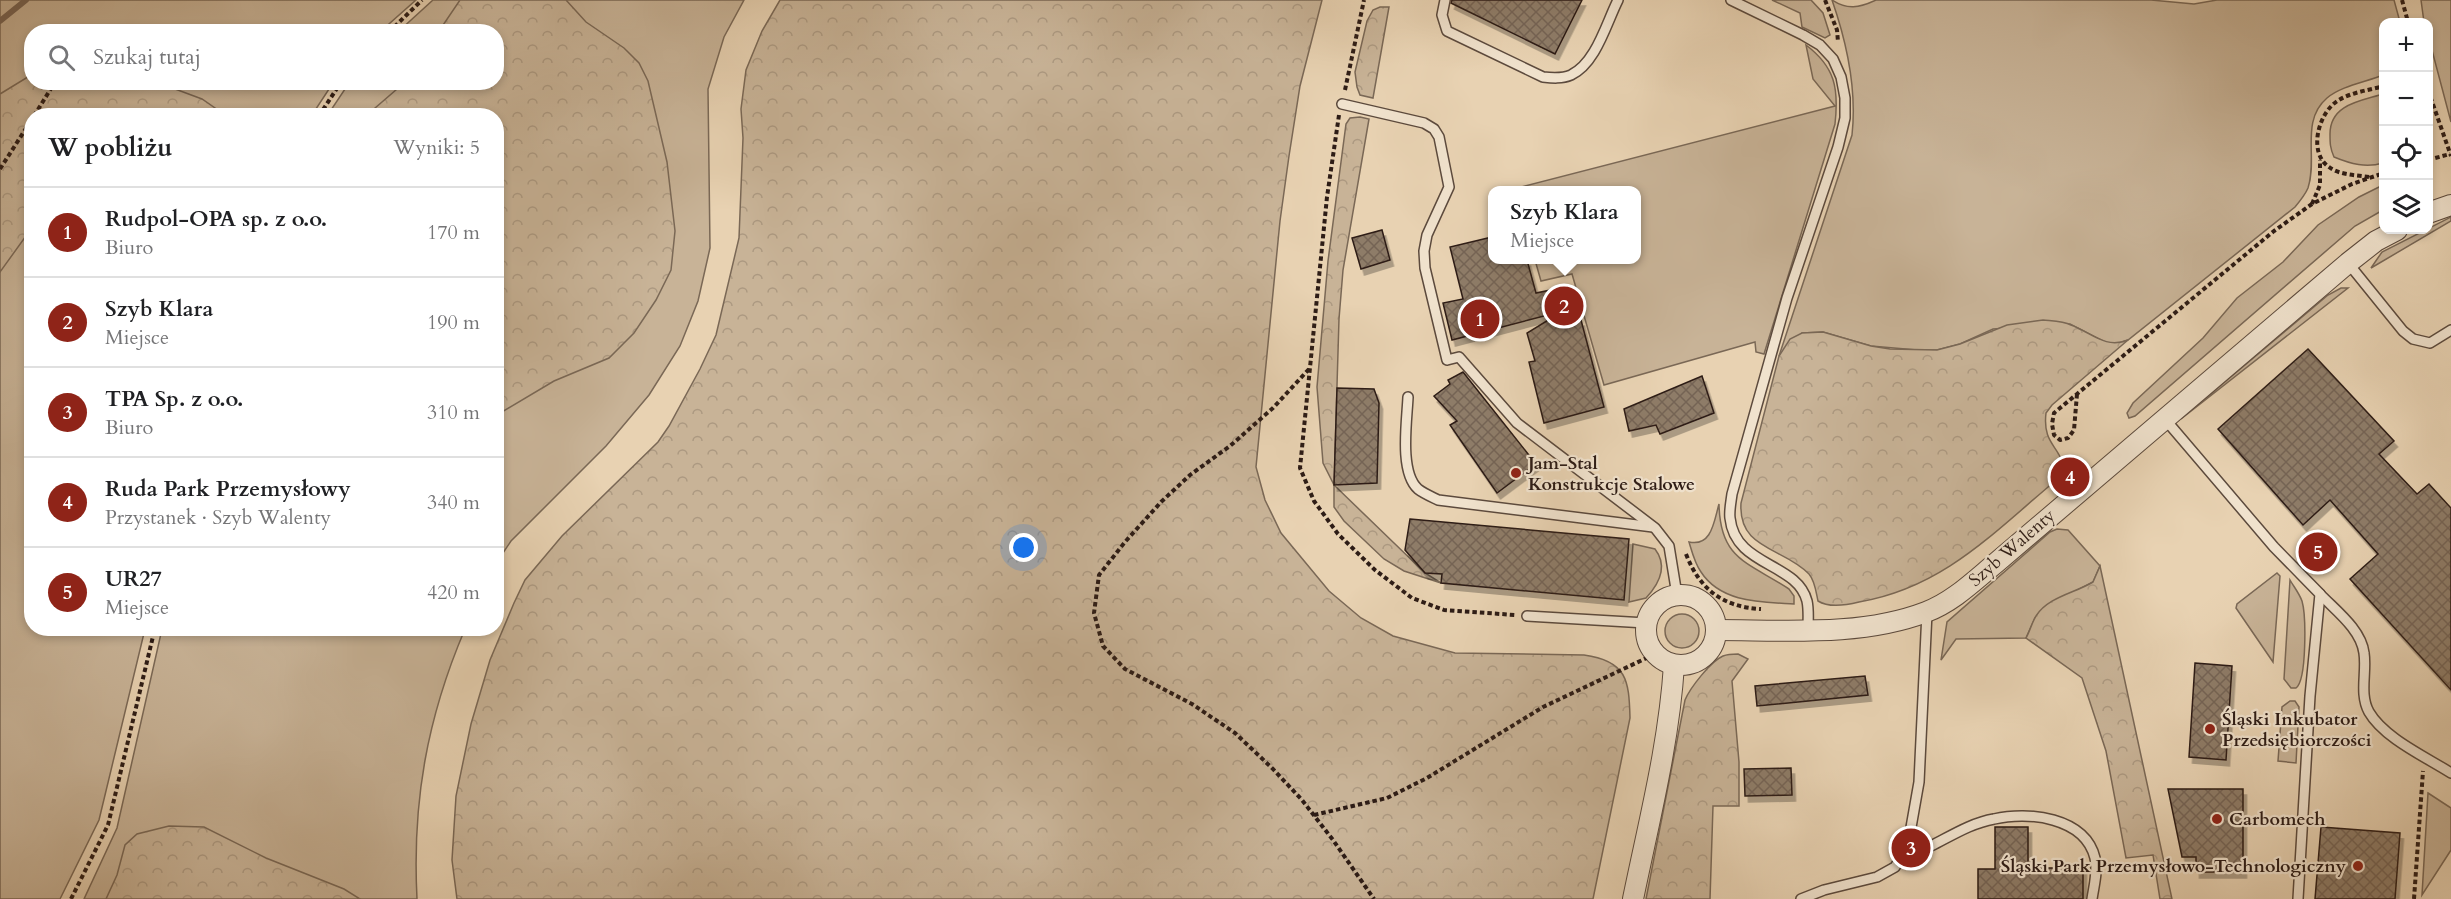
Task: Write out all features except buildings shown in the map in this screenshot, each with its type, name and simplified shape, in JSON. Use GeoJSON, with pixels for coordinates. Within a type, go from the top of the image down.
{"type":"FeatureCollection","features":[{"type":"Feature","properties":{"kind":"street"},"geometry":{"type":"LineString","coordinates":[[2433,211],[2451,205]]}},
{"type":"Feature","properties":{"kind":"street","name":"Szyb Walenty"},"geometry":{"type":"LineString","coordinates":[[1716,630],[1859,627],[1927,612],[1964,590],[2348,263],[2376,241],[2389,234]]}},
{"type":"Feature","properties":{"kind":"street"},"geometry":{"type":"LineString","coordinates":[[1677,595],[1699,600],[1708,608],[1714,618],[1716,630],[1710,649],[1703,657],[1685,665],[1674,664],[1655,654],[1649,645],[1646,623],[1657,604],[1677,595]]}},
{"type":"Feature","properties":{"kind":"street"},"geometry":{"type":"LineString","coordinates":[[1633,899],[1661,764],[1671,706],[1674,664]]}},
{"type":"Feature","properties":{"kind":"lane"},"geometry":{"type":"LineString","coordinates":[[1445,0],[1442,15],[1448,31],[1543,77],[1551,78],[1570,75],[1591,57],[1618,0]]}},
{"type":"Feature","properties":{"kind":"lane"},"geometry":{"type":"LineString","coordinates":[[1731,0],[1820,45],[1833,59],[1845,98],[1845,118],[1838,147],[1787,298],[1732,495],[1730,518],[1736,539],[1752,556],[1799,585],[1807,599],[1808,629]]}},
{"type":"Feature","properties":{"kind":"lane"},"geometry":{"type":"LineString","coordinates":[[1342,104],[1424,123],[1434,129],[1439,137],[1449,187],[1427,235],[1424,251],[1425,268],[1447,360],[1459,357],[1517,423],[1655,528],[1669,546],[1677,595]]}},
{"type":"Feature","properties":{"kind":"lane"},"geometry":{"type":"LineString","coordinates":[[2348,263],[2403,331],[2414,339],[2430,343],[2451,330]]}},
{"type":"Feature","properties":{"kind":"lane"},"geometry":{"type":"LineString","coordinates":[[1408,397],[1406,455],[1408,473],[1417,488],[1438,500],[1655,528]]}},
{"type":"Feature","properties":{"kind":"lane"},"geometry":{"type":"LineString","coordinates":[[2164,418],[2274,547],[2352,628],[2364,652],[2366,706],[2379,726],[2451,773]]}},
{"type":"Feature","properties":{"kind":"lane"},"geometry":{"type":"LineString","coordinates":[[2298,899],[2310,696],[2320,594]]}},
{"type":"Feature","properties":{"kind":"lane"},"geometry":{"type":"LineString","coordinates":[[1801,899],[1824,890],[1877,877],[1895,867],[1910,833],[1920,782],[1927,612]]}},
{"type":"Feature","properties":{"kind":"lane"},"geometry":{"type":"LineString","coordinates":[[1527,616],[1646,623]]}},
{"type":"Feature","properties":{"kind":"lane"},"geometry":{"type":"LineString","coordinates":[[1910,833],[1924,847],[1931,846],[1968,827],[1993,819],[2032,817],[2053,820],[2079,832],[2089,842],[2096,866],[2092,899]]}},
{"type":"Feature","properties":{"kind":"path"},"geometry":{"type":"LineString","coordinates":[[398,24],[423,0]]}},
{"type":"Feature","properties":{"kind":"path"},"geometry":{"type":"LineString","coordinates":[[1364,0],[1342,104],[1328,186],[1300,468],[1314,501],[1338,534],[1375,570],[1412,598],[1444,610],[1527,616]]}},
{"type":"Feature","properties":{"kind":"path"},"geometry":{"type":"LineString","coordinates":[[2402,0],[2407,18]]}},
{"type":"Feature","properties":{"kind":"path"},"geometry":{"type":"LineString","coordinates":[[2312,204],[2320,185],[2320,159],[2317,146],[2322,119],[2328,109],[2339,99],[2379,87]]}},
{"type":"Feature","properties":{"kind":"path"},"geometry":{"type":"LineString","coordinates":[[39,108],[50,90]]}},
{"type":"Feature","properties":{"kind":"path"},"geometry":{"type":"LineString","coordinates":[[324,108],[336,90]]}},
{"type":"Feature","properties":{"kind":"path"},"geometry":{"type":"LineString","coordinates":[[2433,104],[2451,155],[2433,159]]}},
{"type":"Feature","properties":{"kind":"path"},"geometry":{"type":"LineString","coordinates":[[0,169],[24,131]]}},
{"type":"Feature","properties":{"kind":"path"},"geometry":{"type":"LineString","coordinates":[[2320,159],[2329,168],[2339,172],[2372,177]]}},
{"type":"Feature","properties":{"kind":"path"},"geometry":{"type":"LineString","coordinates":[[2077,394],[2074,430],[2068,438],[2060,440],[2054,435],[2052,424],[2054,413],[2274,231],[2312,204],[2379,175]]}},
{"type":"Feature","properties":{"kind":"path"},"geometry":{"type":"LineString","coordinates":[[1309,369],[1273,408],[1230,446],[1190,475],[1161,502],[1125,542],[1099,575],[1094,613],[1103,646],[1125,669],[1192,704],[1235,733],[1273,769],[1314,815],[1374,899]]}},
{"type":"Feature","properties":{"kind":"path"},"geometry":{"type":"LineString","coordinates":[[1684,548],[1691,567],[1703,585],[1723,601],[1747,608],[1767,609]]}},
{"type":"Feature","properties":{"kind":"path"},"geometry":{"type":"LineString","coordinates":[[71,899],[108,825],[153,636]]}},
{"type":"Feature","properties":{"kind":"path"},"geometry":{"type":"LineString","coordinates":[[1314,815],[1387,798],[1427,778],[1543,707],[1655,654]]}},
{"type":"Feature","properties":{"kind":"path"},"geometry":{"type":"LineString","coordinates":[[2414,899],[2424,756]]}},
{"type":"Feature","properties":{"kind":"green space"},"geometry":{"type":"Polygon","coordinates":[[[0,0],[416,0],[389,24],[24,24],[24,90],[328,90],[317,108],[24,108],[24,636],[143,636],[99,820],[60,899],[0,899],[0,0]]]}},
{"type":"Feature","properties":{"kind":"green space"},"geometry":{"type":"Polygon","coordinates":[[[433,0],[744,0],[724,37],[708,89],[710,248],[698,301],[680,346],[649,395],[606,446],[511,541],[504,552],[504,108],[332,108],[344,90],[504,90],[504,24],[407,24],[433,0]]]}},
{"type":"Feature","properties":{"kind":"green space"},"geometry":{"type":"Polygon","coordinates":[[[460,0],[566,0],[586,22],[624,48],[639,63],[648,81],[667,162],[675,231],[671,270],[656,300],[634,333],[609,358],[554,381],[504,411],[504,108],[375,108],[396,90],[504,90],[504,24],[444,24],[460,0]]]}},
{"type":"Feature","properties":{"kind":"green space"},"geometry":{"type":"Polygon","coordinates":[[[780,0],[1322,0],[1300,86],[1280,221],[1256,467],[1265,500],[1281,533],[1329,591],[1361,618],[1393,636],[1455,653],[1584,655],[1609,662],[1623,674],[1628,693],[1630,718],[1593,899],[457,899],[452,860],[456,796],[471,724],[490,660],[500,636],[504,636],[504,627],[514,603],[525,580],[562,536],[658,442],[700,369],[716,335],[739,238],[743,138],[741,109],[746,70],[762,31],[780,0]]]}},
{"type":"Feature","properties":{"kind":"green space"},"geometry":{"type":"Polygon","coordinates":[[[1772,0],[1811,0],[1823,13],[1830,35],[1825,38],[1802,27],[1800,13],[1772,0]]]}},
{"type":"Feature","properties":{"kind":"green space"},"geometry":{"type":"Polygon","coordinates":[[[1832,0],[1853,7],[1876,0],[2151,0],[2194,4],[2217,0],[2394,0],[2399,18],[2379,18],[2379,76],[2339,90],[2319,107],[2312,129],[2311,176],[2304,196],[2295,207],[2128,340],[2107,343],[2070,324],[1993,329],[1960,344],[1937,350],[1917,350],[1871,346],[1823,332],[1802,333],[1779,356],[1852,135],[1852,84],[1842,33],[1832,0]]]}},
{"type":"Feature","properties":{"kind":"green space"},"geometry":{"type":"Polygon","coordinates":[[[2421,0],[2451,0],[2451,122],[2433,54],[2433,18],[2423,18],[2421,0]]]}},
{"type":"Feature","properties":{"kind":"green space"},"geometry":{"type":"Polygon","coordinates":[[[1389,7],[1373,98],[1360,95],[1355,72],[1367,21],[1373,10],[1389,7]]]}},
{"type":"Feature","properties":{"kind":"green space"},"geometry":{"type":"Polygon","coordinates":[[[1806,45],[1816,53],[1833,79],[1836,100],[1835,124],[1764,354],[1756,352],[1755,342],[1604,385],[1572,274],[1541,281],[1536,264],[1641,264],[1641,186],[1525,186],[1835,106],[1813,79],[1806,45]]]}},
{"type":"Feature","properties":{"kind":"green space"},"geometry":{"type":"Polygon","coordinates":[[[24,79],[24,90],[178,90],[202,99],[215,108],[24,108],[24,239],[0,272],[0,94],[24,79]]]}},
{"type":"Feature","properties":{"kind":"green space"},"geometry":{"type":"Polygon","coordinates":[[[2379,95],[2379,164],[2346,162],[2334,157],[2330,146],[2331,124],[2335,116],[2348,105],[2379,95]]]}},
{"type":"Feature","properties":{"kind":"green space"},"geometry":{"type":"Polygon","coordinates":[[[1360,117],[1369,119],[1343,270],[1339,319],[1334,485],[1323,463],[1317,387],[1328,261],[1346,124],[1350,118],[1360,117]]]}},
{"type":"Feature","properties":{"kind":"green space"},"geometry":{"type":"Polygon","coordinates":[[[2379,187],[2379,212],[2355,226],[2135,416],[2129,418],[2127,413],[2133,403],[2203,338],[2237,298],[2283,262],[2318,225],[2359,197],[2379,187]]]}},
{"type":"Feature","properties":{"kind":"green space"},"geometry":{"type":"Polygon","coordinates":[[[2451,217],[2451,221],[2433,232],[2433,226],[2451,217]]]}},
{"type":"Feature","properties":{"kind":"green space"},"geometry":{"type":"Polygon","coordinates":[[[2417,234],[2429,234],[2371,268],[2382,252],[2417,234]]]}},
{"type":"Feature","properties":{"kind":"green space"},"geometry":{"type":"Polygon","coordinates":[[[2341,288],[2348,288],[2181,419],[2328,295],[2341,288]]]}},
{"type":"Feature","properties":{"kind":"green space"},"geometry":{"type":"Polygon","coordinates":[[[2043,320],[2068,324],[2112,343],[2128,340],[2052,405],[2046,413],[2047,433],[2060,456],[2063,471],[2054,482],[1964,556],[1941,572],[1916,585],[1889,595],[1849,604],[1833,605],[1818,601],[1814,583],[1809,574],[1754,539],[1747,530],[1742,518],[1741,503],[1779,356],[1790,339],[1802,333],[1823,332],[1890,349],[1937,350],[1960,344],[2007,325],[2043,320]]]}},
{"type":"Feature","properties":{"kind":"green space"},"geometry":{"type":"Polygon","coordinates":[[[1334,485],[1425,573],[1441,583],[1404,571],[1384,559],[1344,521],[1334,507],[1334,485]]]}},
{"type":"Feature","properties":{"kind":"green space"},"geometry":{"type":"Polygon","coordinates":[[[1719,504],[1721,523],[1731,548],[1749,565],[1789,589],[1794,596],[1794,604],[1756,601],[1731,595],[1719,590],[1701,572],[1695,562],[1689,542],[1703,541],[1707,537],[1719,504]]]}},
{"type":"Feature","properties":{"kind":"green space"},"geometry":{"type":"Polygon","coordinates":[[[2057,529],[2068,530],[2100,566],[2093,582],[2035,618],[2026,638],[1956,639],[1941,660],[1947,622],[2050,532],[2057,529]]]}},
{"type":"Feature","properties":{"kind":"green space"},"geometry":{"type":"Polygon","coordinates":[[[1633,544],[1655,549],[1662,568],[1655,586],[1646,598],[1629,602],[1633,544]]]}},
{"type":"Feature","properties":{"kind":"green space"},"geometry":{"type":"Polygon","coordinates":[[[2100,566],[2172,899],[2160,899],[2153,855],[2126,858],[2106,751],[2082,678],[2026,638],[2035,618],[2047,604],[2093,582],[2100,566]]]}},
{"type":"Feature","properties":{"kind":"green space"},"geometry":{"type":"Polygon","coordinates":[[[2277,573],[2280,576],[2273,662],[2236,608],[2237,604],[2277,573]]]}},
{"type":"Feature","properties":{"kind":"green space"},"geometry":{"type":"Polygon","coordinates":[[[2290,580],[2302,601],[2304,619],[2304,661],[2300,683],[2296,688],[2291,688],[2284,679],[2290,580]]]}},
{"type":"Feature","properties":{"kind":"green space"},"geometry":{"type":"Polygon","coordinates":[[[1682,614],[1694,619],[1699,631],[1694,643],[1682,648],[1670,643],[1665,631],[1670,619],[1682,614]]]}},
{"type":"Feature","properties":{"kind":"green space"},"geometry":{"type":"Polygon","coordinates":[[[160,636],[462,636],[441,695],[425,761],[417,828],[417,899],[84,899],[117,828],[160,636]]]}},
{"type":"Feature","properties":{"kind":"green space"},"geometry":{"type":"Polygon","coordinates":[[[1738,654],[1748,659],[1732,681],[1739,762],[1739,806],[1713,806],[1710,899],[1646,899],[1685,700],[1696,682],[1713,663],[1723,656],[1738,654]]]}},
{"type":"Feature","properties":{"kind":"green space"},"geometry":{"type":"Polygon","coordinates":[[[2290,701],[2295,701],[2299,707],[2296,763],[2278,761],[2282,707],[2290,701]]]}},
{"type":"Feature","properties":{"kind":"green space"},"geometry":{"type":"Polygon","coordinates":[[[2428,793],[2451,808],[2451,850],[2422,895],[2428,793]]]}},
{"type":"Feature","properties":{"kind":"green space"},"geometry":{"type":"Polygon","coordinates":[[[169,826],[204,827],[266,858],[344,889],[360,899],[106,899],[117,875],[125,845],[137,834],[169,826]]]}},
{"type":"Feature","properties":{"kind":"waterway"},"geometry":{"type":"LineString","coordinates":[[0,21],[26,0]]}},
{"type":"Feature","properties":{"kind":"place","name":"Szyb Klara"},"geometry":{"type":"Point","coordinates":[1564,306]}},
{"type":"Feature","properties":{"kind":"place","name":"Rudpol-OPA sp. z o.o."},"geometry":{"type":"Point","coordinates":[1480,319]}},
{"type":"Feature","properties":{"kind":"place","name":"Jam-Stal Konstrukcje Stalowe"},"geometry":{"type":"Point","coordinates":[1516,473]}},
{"type":"Feature","properties":{"kind":"place","name":"Ruda Park Przemysłowy"},"geometry":{"type":"Point","coordinates":[2070,477]}},
{"type":"Feature","properties":{"kind":"place","name":"UR27"},"geometry":{"type":"Point","coordinates":[2318,552]}},
{"type":"Feature","properties":{"kind":"place","name":"Śląski Inkubator Przedsiębiorczości"},"geometry":{"type":"Point","coordinates":[2210,729]}},
{"type":"Feature","properties":{"kind":"place","name":"Carbomech"},"geometry":{"type":"Point","coordinates":[2217,819]}},
{"type":"Feature","properties":{"kind":"place","name":"TPA Sp. z o.o."},"geometry":{"type":"Point","coordinates":[1911,848]}},
{"type":"Feature","properties":{"kind":"place","name":"Śląski Park Przemysłowo-Technologiczny"},"geometry":{"type":"Point","coordinates":[2358,866]}}]}
